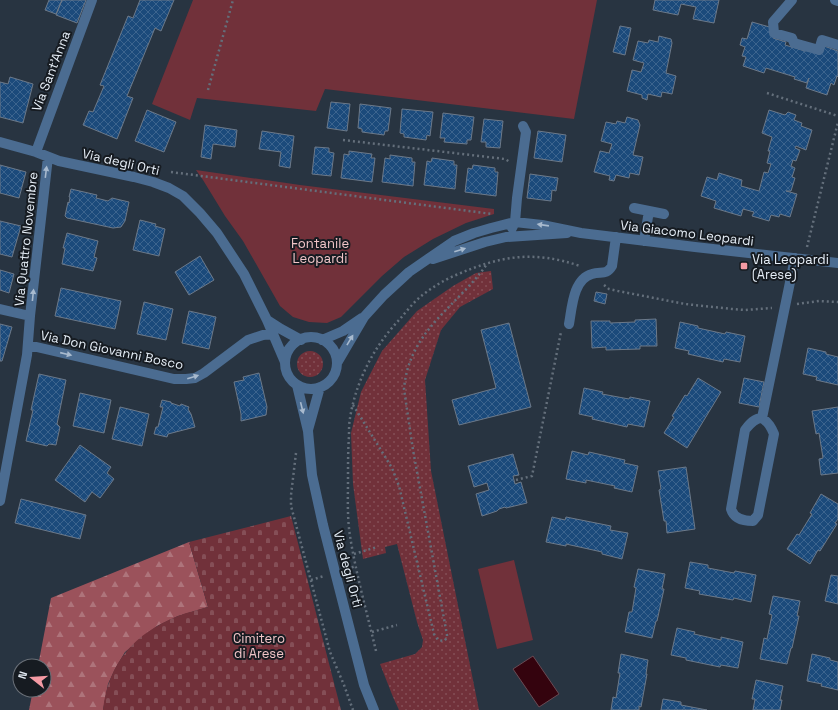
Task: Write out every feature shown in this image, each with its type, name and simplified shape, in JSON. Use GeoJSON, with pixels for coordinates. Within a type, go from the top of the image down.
{"type":"FeatureCollection","features":[{"type":"Feature","properties":{"kind":"street","name":"Via Sant'Anna"},"geometry":{"type":"LineString","coordinates":[[36,152],[39,140],[92,0]]}},
{"type":"Feature","properties":{"kind":"street"},"geometry":{"type":"LineString","coordinates":[[792,0],[773,22],[774,33],[792,38],[794,43],[819,50],[822,40],[838,45]]}},
{"type":"Feature","properties":{"kind":"street"},"geometry":{"type":"LineString","coordinates":[[506,237],[515,222],[526,132],[523,126]]}},
{"type":"Feature","properties":{"kind":"street","name":"Via degli Orti"},"geometry":{"type":"LineString","coordinates":[[0,142],[74,165],[153,182],[169,188],[183,196],[217,233],[244,274],[267,320],[285,362]]}},
{"type":"Feature","properties":{"kind":"street","name":"Via Quattro Novembre"},"geometry":{"type":"LineString","coordinates":[[0,309],[30,316],[48,157]]}},
{"type":"Feature","properties":{"kind":"street"},"geometry":{"type":"LineString","coordinates":[[634,208],[664,214]]}},
{"type":"Feature","properties":{"kind":"street"},"geometry":{"type":"LineString","coordinates":[[644,241],[648,211]]}},
{"type":"Feature","properties":{"kind":"street","name":"Via Giacomo Leopardi"},"geometry":{"type":"LineString","coordinates":[[336,363],[364,317],[384,294],[409,272],[454,241],[480,231],[515,222],[547,225],[581,232],[644,241],[838,263]]}},
{"type":"Feature","properties":{"kind":"street","name":"Via Giacomo Leopardi"},"geometry":{"type":"LineString","coordinates":[[423,262],[484,242],[506,237],[581,232]]}},
{"type":"Feature","properties":{"kind":"street"},"geometry":{"type":"LineString","coordinates":[[565,327],[579,284],[583,279],[594,273],[602,274],[610,270],[612,266],[616,237]]}},
{"type":"Feature","properties":{"kind":"street"},"geometry":{"type":"LineString","coordinates":[[762,418],[795,258]]}},
{"type":"Feature","properties":{"kind":"street","name":"Via Don Giovanni Bosco"},"geometry":{"type":"LineString","coordinates":[[0,501],[28,345],[30,316]]}},
{"type":"Feature","properties":{"kind":"street","name":"Via Giacomo Leopardi"},"geometry":{"type":"LineString","coordinates":[[322,340],[343,332],[364,317]]}},
{"type":"Feature","properties":{"kind":"street"},"geometry":{"type":"LineString","coordinates":[[267,320],[301,340]]}},
{"type":"Feature","properties":{"kind":"street","name":"Via Don Giovanni Bosco"},"geometry":{"type":"LineString","coordinates":[[28,345],[174,379],[186,379],[195,378],[204,373],[248,340],[263,335],[273,334]]}},
{"type":"Feature","properties":{"kind":"street"},"geometry":{"type":"LineString","coordinates":[[315,338],[322,340],[333,350],[335,356],[335,371],[332,378],[320,387],[312,389],[297,385],[291,380],[287,373],[285,362],[289,350],[294,344],[301,340],[315,338]]}},
{"type":"Feature","properties":{"kind":"street","name":"Via degli Orti"},"geometry":{"type":"LineString","coordinates":[[297,385],[308,431],[312,475],[323,525],[364,685],[374,710]]}},
{"type":"Feature","properties":{"kind":"street","name":"Via degli Orti"},"geometry":{"type":"LineString","coordinates":[[308,431],[320,387]]}},
{"type":"Feature","properties":{"kind":"street"},"geometry":{"type":"LineString","coordinates":[[758,418],[762,418],[771,426],[774,434],[758,515],[753,521],[746,521],[738,518],[732,513],[731,509],[745,430],[758,418]]}},
{"type":"Feature","properties":{"kind":"path"},"geometry":{"type":"LineString","coordinates":[[208,90],[233,0]]}},
{"type":"Feature","properties":{"kind":"path"},"geometry":{"type":"LineString","coordinates":[[767,93],[838,116]]}},
{"type":"Feature","properties":{"kind":"path"},"geometry":{"type":"LineString","coordinates":[[807,248],[838,122]]}},
{"type":"Feature","properties":{"kind":"path"},"geometry":{"type":"LineString","coordinates":[[343,140],[505,159],[521,168]]}},
{"type":"Feature","properties":{"kind":"path"},"geometry":{"type":"LineString","coordinates":[[171,172],[496,215]]}},
{"type":"Feature","properties":{"kind":"path"},"geometry":{"type":"LineString","coordinates":[[376,651],[356,566],[350,535],[348,511],[350,418],[357,390],[363,374],[377,347],[392,327],[420,297],[444,280],[477,266],[511,258],[529,256],[558,259],[579,266]]}},
{"type":"Feature","properties":{"kind":"path"},"geometry":{"type":"LineString","coordinates":[[353,405],[392,468],[399,486],[434,634],[438,640],[444,641],[447,638],[447,635],[413,450],[404,383],[408,366],[425,334],[442,313],[480,274],[487,263]]}},
{"type":"Feature","properties":{"kind":"path"},"geometry":{"type":"LineString","coordinates":[[609,289],[685,304],[732,310],[759,309],[819,301],[838,302]]}},
{"type":"Feature","properties":{"kind":"path"},"geometry":{"type":"LineString","coordinates":[[516,480],[532,476],[565,327]]}},
{"type":"Feature","properties":{"kind":"path"},"geometry":{"type":"LineString","coordinates":[[296,453],[291,506],[330,652],[344,685],[352,710]]}},
{"type":"Feature","properties":{"kind":"path"},"geometry":{"type":"LineString","coordinates":[[354,554],[377,547]]}},
{"type":"Feature","properties":{"kind":"path"},"geometry":{"type":"LineString","coordinates":[[347,569],[356,566]]}},
{"type":"Feature","properties":{"kind":"path"},"geometry":{"type":"LineString","coordinates":[[311,580],[324,576]]}},
{"type":"Feature","properties":{"kind":"path"},"geometry":{"type":"LineString","coordinates":[[372,632],[397,626]]}},
{"type":"Feature","properties":{"kind":"green space"},"geometry":{"type":"Polygon","coordinates":[[[193,0],[597,0],[574,119],[325,89],[316,111],[197,98],[190,120],[152,104],[193,0]]]}},
{"type":"Feature","properties":{"kind":"green space","name":"Fontanile Leopardi"},"geometry":{"type":"Polygon","coordinates":[[[196,170],[300,185],[494,209],[494,214],[466,223],[433,239],[404,257],[382,276],[341,317],[327,323],[309,322],[293,317],[280,306],[243,241],[225,216],[196,170]]]}},
{"type":"Feature","properties":{"kind":"green space"},"geometry":{"type":"Polygon","coordinates":[[[491,271],[493,289],[460,307],[441,330],[425,380],[431,471],[479,710],[399,710],[380,664],[415,654],[422,647],[423,640],[397,544],[385,547],[386,553],[363,559],[353,484],[351,433],[361,392],[382,351],[417,311],[453,286],[476,273],[491,271]]]}},
{"type":"Feature","properties":{"kind":"green space"},"geometry":{"type":"Polygon","coordinates":[[[310,351],[319,355],[323,364],[319,373],[310,377],[301,373],[297,364],[301,355],[310,351]]]}},
{"type":"Feature","properties":{"kind":"green space","name":"Cimitero di Arese"},"geometry":{"type":"Polygon","coordinates":[[[291,516],[341,710],[103,710],[106,693],[111,678],[126,652],[137,641],[149,631],[163,623],[208,607],[189,542],[291,516]]]}},
{"type":"Feature","properties":{"kind":"green space"},"geometry":{"type":"Polygon","coordinates":[[[189,542],[208,607],[178,616],[157,626],[125,652],[108,684],[103,710],[29,710],[31,698],[52,698],[52,658],[40,658],[51,598],[189,542]]]}},
{"type":"Feature","properties":{"kind":"green space"},"geometry":{"type":"Polygon","coordinates":[[[514,560],[533,640],[497,649],[478,569],[514,560]]]}},
{"type":"Feature","properties":{"kind":"shaded area"},"geometry":{"type":"Polygon","coordinates":[[[533,656],[559,694],[539,707],[513,669],[533,656]]]}},
{"type":"Feature","properties":{"kind":"building"},"geometry":{"type":"Polygon","coordinates":[[[49,0],[62,0],[56,14],[45,10],[49,0]]]}},
{"type":"Feature","properties":{"kind":"building"},"geometry":{"type":"Polygon","coordinates":[[[62,0],[86,0],[77,23],[56,15],[62,0]]]}},
{"type":"Feature","properties":{"kind":"building"},"geometry":{"type":"Polygon","coordinates":[[[140,0],[174,0],[161,31],[155,28],[127,96],[133,98],[117,139],[83,125],[89,111],[93,112],[104,86],[100,85],[128,16],[133,18],[140,0]]]}},
{"type":"Feature","properties":{"kind":"building"},"geometry":{"type":"Polygon","coordinates":[[[655,0],[719,0],[714,23],[693,19],[696,7],[681,4],[678,15],[653,10],[655,0]]]}},
{"type":"Feature","properties":{"kind":"building"},"geometry":{"type":"Polygon","coordinates":[[[752,22],[773,28],[773,38],[786,42],[785,45],[805,51],[824,46],[838,51],[838,77],[837,76],[834,85],[831,83],[827,95],[806,88],[809,78],[807,83],[794,79],[795,77],[766,68],[764,73],[743,66],[746,57],[742,56],[745,47],[740,45],[742,38],[747,39],[752,22]]]}},
{"type":"Feature","properties":{"kind":"building"},"geometry":{"type":"Polygon","coordinates":[[[620,26],[631,28],[625,55],[613,52],[620,26]]]}},
{"type":"Feature","properties":{"kind":"building"},"geometry":{"type":"Polygon","coordinates":[[[659,36],[671,39],[672,43],[666,73],[676,76],[672,94],[662,92],[661,97],[648,94],[647,100],[642,98],[642,95],[627,91],[632,70],[641,72],[644,63],[633,60],[638,41],[648,43],[649,40],[658,42],[659,36]]]}},
{"type":"Feature","properties":{"kind":"building"},"geometry":{"type":"Polygon","coordinates":[[[10,77],[33,84],[23,123],[0,117],[0,82],[8,84],[10,77]]]}},
{"type":"Feature","properties":{"kind":"building"},"geometry":{"type":"Polygon","coordinates":[[[331,102],[350,104],[347,131],[327,128],[331,102]]]}},
{"type":"Feature","properties":{"kind":"building"},"geometry":{"type":"Polygon","coordinates":[[[360,104],[391,108],[388,131],[385,131],[384,135],[362,132],[362,129],[358,128],[360,104]]]}},
{"type":"Feature","properties":{"kind":"building"},"geometry":{"type":"Polygon","coordinates":[[[402,109],[433,112],[430,136],[427,135],[426,140],[404,137],[404,134],[400,133],[402,109]]]}},
{"type":"Feature","properties":{"kind":"building"},"geometry":{"type":"Polygon","coordinates":[[[147,110],[176,122],[164,152],[135,141],[147,110]]]}},
{"type":"Feature","properties":{"kind":"building"},"geometry":{"type":"Polygon","coordinates":[[[769,110],[785,115],[788,112],[796,115],[794,120],[802,123],[801,126],[812,130],[806,150],[796,146],[795,148],[800,150],[796,161],[793,160],[791,166],[795,168],[792,177],[795,178],[791,191],[786,191],[797,194],[790,217],[780,214],[779,217],[771,215],[769,221],[752,216],[754,212],[743,209],[741,216],[714,208],[716,201],[701,196],[707,177],[717,180],[719,173],[742,180],[741,186],[759,191],[764,172],[768,173],[771,164],[767,163],[770,151],[768,151],[772,137],[762,133],[769,110]]]}},
{"type":"Feature","properties":{"kind":"building"},"geometry":{"type":"Polygon","coordinates":[[[443,113],[474,117],[471,140],[467,140],[467,144],[444,142],[445,138],[440,138],[443,113]]]}},
{"type":"Feature","properties":{"kind":"building"},"geometry":{"type":"Polygon","coordinates":[[[627,117],[638,120],[640,125],[633,155],[643,157],[639,175],[630,173],[629,178],[616,175],[614,181],[609,180],[610,176],[594,172],[600,151],[609,153],[612,144],[601,141],[606,122],[616,124],[617,121],[625,123],[627,117]]]}},
{"type":"Feature","properties":{"kind":"building"},"geometry":{"type":"Polygon","coordinates":[[[484,119],[503,121],[500,148],[486,147],[486,142],[481,142],[484,119]]]}},
{"type":"Feature","properties":{"kind":"building"},"geometry":{"type":"Polygon","coordinates":[[[205,125],[237,130],[235,147],[213,144],[211,159],[201,157],[205,125]]]}},
{"type":"Feature","properties":{"kind":"building"},"geometry":{"type":"Polygon","coordinates":[[[262,131],[294,136],[290,168],[279,166],[281,152],[259,149],[262,131]]]}},
{"type":"Feature","properties":{"kind":"building"},"geometry":{"type":"Polygon","coordinates":[[[538,131],[566,135],[562,162],[534,158],[538,131]]]}},
{"type":"Feature","properties":{"kind":"building"},"geometry":{"type":"Polygon","coordinates":[[[315,147],[329,148],[329,152],[334,153],[331,176],[312,174],[315,147]]]}},
{"type":"Feature","properties":{"kind":"building"},"geometry":{"type":"Polygon","coordinates":[[[349,151],[372,154],[371,158],[375,158],[372,182],[341,178],[344,154],[349,155],[349,151]]]}},
{"type":"Feature","properties":{"kind":"building"},"geometry":{"type":"Polygon","coordinates":[[[390,155],[412,158],[412,162],[415,162],[413,186],[382,182],[385,158],[390,159],[390,155]]]}},
{"type":"Feature","properties":{"kind":"building"},"geometry":{"type":"Polygon","coordinates":[[[432,158],[454,161],[454,165],[457,165],[455,189],[424,185],[427,161],[431,162],[432,158]]]}},
{"type":"Feature","properties":{"kind":"building"},"geometry":{"type":"Polygon","coordinates":[[[0,165],[26,172],[19,198],[0,193],[0,165]]]}},
{"type":"Feature","properties":{"kind":"building"},"geometry":{"type":"Polygon","coordinates":[[[473,165],[495,168],[495,172],[498,172],[496,196],[465,192],[468,168],[472,169],[473,165]]]}},
{"type":"Feature","properties":{"kind":"building"},"geometry":{"type":"Polygon","coordinates":[[[530,174],[558,178],[556,191],[552,190],[551,201],[527,198],[530,174]]]}},
{"type":"Feature","properties":{"kind":"building"},"geometry":{"type":"Polygon","coordinates":[[[71,189],[97,195],[96,198],[108,201],[112,198],[129,202],[125,221],[121,227],[113,228],[67,218],[65,216],[71,189]]]}},
{"type":"Feature","properties":{"kind":"building"},"geometry":{"type":"Polygon","coordinates":[[[140,220],[156,224],[155,226],[165,229],[159,256],[133,250],[140,220]]]}},
{"type":"Feature","properties":{"kind":"building"},"geometry":{"type":"Polygon","coordinates":[[[0,221],[21,226],[12,257],[0,254],[0,221]]]}},
{"type":"Feature","properties":{"kind":"building"},"geometry":{"type":"Polygon","coordinates":[[[67,233],[98,241],[94,257],[97,258],[93,271],[62,264],[65,248],[63,248],[67,233]]]}},
{"type":"Feature","properties":{"kind":"building"},"geometry":{"type":"Polygon","coordinates":[[[200,256],[214,280],[189,295],[175,272],[200,256]]]}},
{"type":"Feature","properties":{"kind":"building"},"geometry":{"type":"Polygon","coordinates":[[[0,270],[14,274],[9,293],[0,290],[0,270]]]}},
{"type":"Feature","properties":{"kind":"building"},"geometry":{"type":"Polygon","coordinates":[[[61,288],[121,301],[115,329],[55,316],[61,288]]]}},
{"type":"Feature","properties":{"kind":"building"},"geometry":{"type":"Polygon","coordinates":[[[596,292],[607,294],[605,304],[594,301],[596,292]]]}},
{"type":"Feature","properties":{"kind":"building"},"geometry":{"type":"Polygon","coordinates":[[[144,302],[173,309],[166,340],[137,334],[144,302]]]}},
{"type":"Feature","properties":{"kind":"building"},"geometry":{"type":"Polygon","coordinates":[[[189,311],[216,317],[209,349],[182,343],[189,311]]]}},
{"type":"Feature","properties":{"kind":"building"},"geometry":{"type":"Polygon","coordinates":[[[656,319],[657,346],[640,346],[640,349],[606,350],[606,347],[592,348],[591,321],[610,321],[610,323],[656,319]]]}},
{"type":"Feature","properties":{"kind":"building"},"geometry":{"type":"Polygon","coordinates":[[[680,322],[725,334],[726,332],[745,336],[740,362],[724,359],[723,362],[688,354],[689,351],[675,348],[680,322]]]}},
{"type":"Feature","properties":{"kind":"building"},"geometry":{"type":"Polygon","coordinates":[[[509,323],[531,407],[459,425],[452,400],[496,388],[481,330],[509,323]]]}},
{"type":"Feature","properties":{"kind":"building"},"geometry":{"type":"Polygon","coordinates":[[[0,324],[12,327],[2,361],[0,361],[0,324]]]}},
{"type":"Feature","properties":{"kind":"building"},"geometry":{"type":"Polygon","coordinates":[[[808,348],[826,352],[826,354],[838,357],[838,385],[816,380],[817,377],[803,374],[808,348]]]}},
{"type":"Feature","properties":{"kind":"building"},"geometry":{"type":"Polygon","coordinates":[[[259,373],[267,407],[266,415],[241,421],[241,414],[234,382],[244,380],[243,377],[259,373]]]}},
{"type":"Feature","properties":{"kind":"building"},"geometry":{"type":"Polygon","coordinates":[[[39,374],[66,380],[57,424],[60,427],[56,445],[49,444],[47,446],[26,441],[39,374]]]}},
{"type":"Feature","properties":{"kind":"building"},"geometry":{"type":"Polygon","coordinates":[[[698,378],[721,392],[687,448],[664,433],[674,417],[672,416],[698,378]]]}},
{"type":"Feature","properties":{"kind":"building"},"geometry":{"type":"Polygon","coordinates":[[[744,378],[764,382],[759,407],[739,403],[744,378]]]}},
{"type":"Feature","properties":{"kind":"building"},"geometry":{"type":"Polygon","coordinates":[[[584,388],[603,392],[602,394],[650,401],[644,427],[628,424],[627,427],[592,419],[593,417],[579,414],[584,388]]]}},
{"type":"Feature","properties":{"kind":"building"},"geometry":{"type":"Polygon","coordinates":[[[80,393],[111,400],[104,433],[73,426],[80,393]]]}},
{"type":"Feature","properties":{"kind":"building"},"geometry":{"type":"Polygon","coordinates":[[[162,400],[180,406],[181,404],[189,407],[188,409],[195,427],[168,434],[167,437],[154,434],[156,427],[158,427],[163,407],[160,407],[162,400]]]}},
{"type":"Feature","properties":{"kind":"building"},"geometry":{"type":"Polygon","coordinates":[[[120,407],[149,414],[142,446],[112,439],[120,407]]]}},
{"type":"Feature","properties":{"kind":"building"},"geometry":{"type":"Polygon","coordinates":[[[838,407],[838,473],[821,475],[819,459],[823,458],[819,433],[816,434],[812,411],[838,407]]]}},
{"type":"Feature","properties":{"kind":"building"},"geometry":{"type":"Polygon","coordinates":[[[80,445],[111,467],[107,473],[114,479],[100,498],[92,492],[85,502],[55,480],[80,445]]]}},
{"type":"Feature","properties":{"kind":"building"},"geometry":{"type":"Polygon","coordinates":[[[572,451],[588,455],[589,452],[625,460],[624,463],[638,466],[632,492],[614,488],[615,486],[586,480],[586,483],[566,479],[572,451]]]}},
{"type":"Feature","properties":{"kind":"building"},"geometry":{"type":"Polygon","coordinates":[[[513,454],[519,475],[513,476],[515,484],[521,482],[527,503],[505,507],[482,516],[476,494],[489,490],[487,483],[474,487],[468,466],[513,454]]]}},
{"type":"Feature","properties":{"kind":"building"},"geometry":{"type":"Polygon","coordinates":[[[686,467],[695,529],[667,533],[666,521],[664,521],[659,490],[661,489],[658,471],[686,467]]]}},
{"type":"Feature","properties":{"kind":"building"},"geometry":{"type":"Polygon","coordinates":[[[821,494],[838,504],[838,519],[835,523],[837,524],[820,551],[818,550],[810,564],[787,549],[797,534],[799,535],[812,514],[810,513],[821,494]]]}},
{"type":"Feature","properties":{"kind":"building"},"geometry":{"type":"Polygon","coordinates":[[[21,499],[86,515],[80,539],[15,523],[21,499]]]}},
{"type":"Feature","properties":{"kind":"building"},"geometry":{"type":"Polygon","coordinates":[[[552,517],[565,520],[566,517],[611,526],[610,530],[628,533],[622,559],[602,554],[602,552],[566,544],[566,546],[546,542],[552,517]]]}},
{"type":"Feature","properties":{"kind":"building"},"geometry":{"type":"Polygon","coordinates":[[[690,562],[708,565],[708,568],[756,575],[751,602],[734,598],[733,600],[699,594],[700,591],[685,588],[690,562]]]}},
{"type":"Feature","properties":{"kind":"building"},"geometry":{"type":"Polygon","coordinates":[[[638,569],[665,574],[662,589],[664,589],[652,638],[625,632],[629,612],[632,612],[636,588],[634,587],[638,569]]]}},
{"type":"Feature","properties":{"kind":"building"},"geometry":{"type":"Polygon","coordinates":[[[831,575],[838,576],[838,604],[825,601],[831,575]]]}},
{"type":"Feature","properties":{"kind":"building"},"geometry":{"type":"Polygon","coordinates":[[[773,596],[800,601],[797,616],[799,616],[787,664],[760,659],[764,638],[767,639],[772,615],[769,614],[773,596]]]}},
{"type":"Feature","properties":{"kind":"building"},"geometry":{"type":"Polygon","coordinates":[[[677,628],[695,632],[694,634],[721,640],[721,637],[743,642],[738,668],[721,665],[720,667],[686,660],[686,658],[671,655],[677,628]]]}},
{"type":"Feature","properties":{"kind":"building"},"geometry":{"type":"Polygon","coordinates":[[[621,654],[648,660],[647,674],[641,707],[639,706],[639,710],[611,710],[613,697],[616,698],[621,654]]]}},
{"type":"Feature","properties":{"kind":"building"},"geometry":{"type":"Polygon","coordinates":[[[812,654],[830,658],[830,660],[838,662],[838,690],[821,686],[822,684],[807,681],[812,654]]]}},
{"type":"Feature","properties":{"kind":"building"},"geometry":{"type":"Polygon","coordinates":[[[756,680],[783,686],[780,700],[782,700],[780,710],[753,710],[755,699],[752,699],[756,680]]]}},
{"type":"Feature","properties":{"kind":"building"},"geometry":{"type":"Polygon","coordinates":[[[663,699],[681,702],[681,705],[707,710],[661,710],[663,699]]]}},
{"type":"Feature","properties":{"kind":"place","name":"Via Leopardi (Arese)"},"geometry":{"type":"Point","coordinates":[744,266]}}]}
